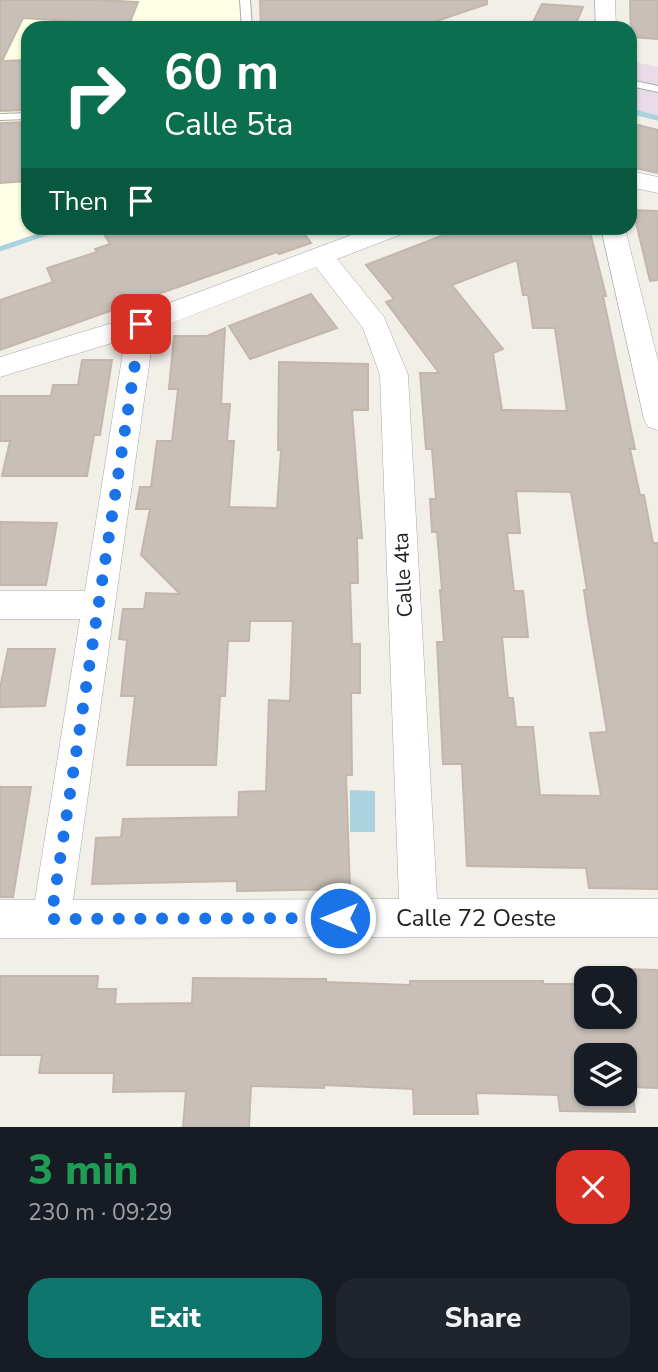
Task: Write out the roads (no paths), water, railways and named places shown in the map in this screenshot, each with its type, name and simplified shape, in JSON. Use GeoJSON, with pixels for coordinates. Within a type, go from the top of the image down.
{"type":"FeatureCollection","features":[{"type":"Feature","properties":{"kind":"street"},"geometry":{"type":"LineString","coordinates":[[605,0],[606,21]]}},
{"type":"Feature","properties":{"kind":"street"},"geometry":{"type":"LineString","coordinates":[[637,180],[658,185]]}},
{"type":"Feature","properties":{"kind":"street"},"geometry":{"type":"LineString","coordinates":[[0,367],[141,324],[323,244],[362,235]]}},
{"type":"Feature","properties":{"kind":"street"},"geometry":{"type":"LineString","coordinates":[[615,235],[658,419]]}},
{"type":"Feature","properties":{"kind":"street","name":"Calle 4ta"},"geometry":{"type":"LineString","coordinates":[[323,244],[375,324],[394,375],[419,918]]}},
{"type":"Feature","properties":{"kind":"street"},"geometry":{"type":"LineString","coordinates":[[51,919],[141,324]]}},
{"type":"Feature","properties":{"kind":"street"},"geometry":{"type":"LineString","coordinates":[[0,606],[98,605]]}},
{"type":"Feature","properties":{"kind":"street","name":"Calle 72 Oeste"},"geometry":{"type":"LineString","coordinates":[[0,919],[658,918]]}},
{"type":"Feature","properties":{"kind":"lane"},"geometry":{"type":"LineString","coordinates":[[245,0],[246,21]]}},
{"type":"Feature","properties":{"kind":"lane"},"geometry":{"type":"LineString","coordinates":[[637,84],[658,89]]}},
{"type":"Feature","properties":{"kind":"lane"},"geometry":{"type":"LineString","coordinates":[[0,117],[21,116]]}},
{"type":"Feature","properties":{"kind":"water"},"geometry":{"type":"Polygon","coordinates":[[[350,790],[375,791],[375,832],[350,832],[350,790]]]}},
{"type":"Feature","properties":{"kind":"waterway"},"geometry":{"type":"LineString","coordinates":[[637,113],[658,118]]}},
{"type":"Feature","properties":{"kind":"waterway"},"geometry":{"type":"LineString","coordinates":[[0,249],[41,235]]}}]}
